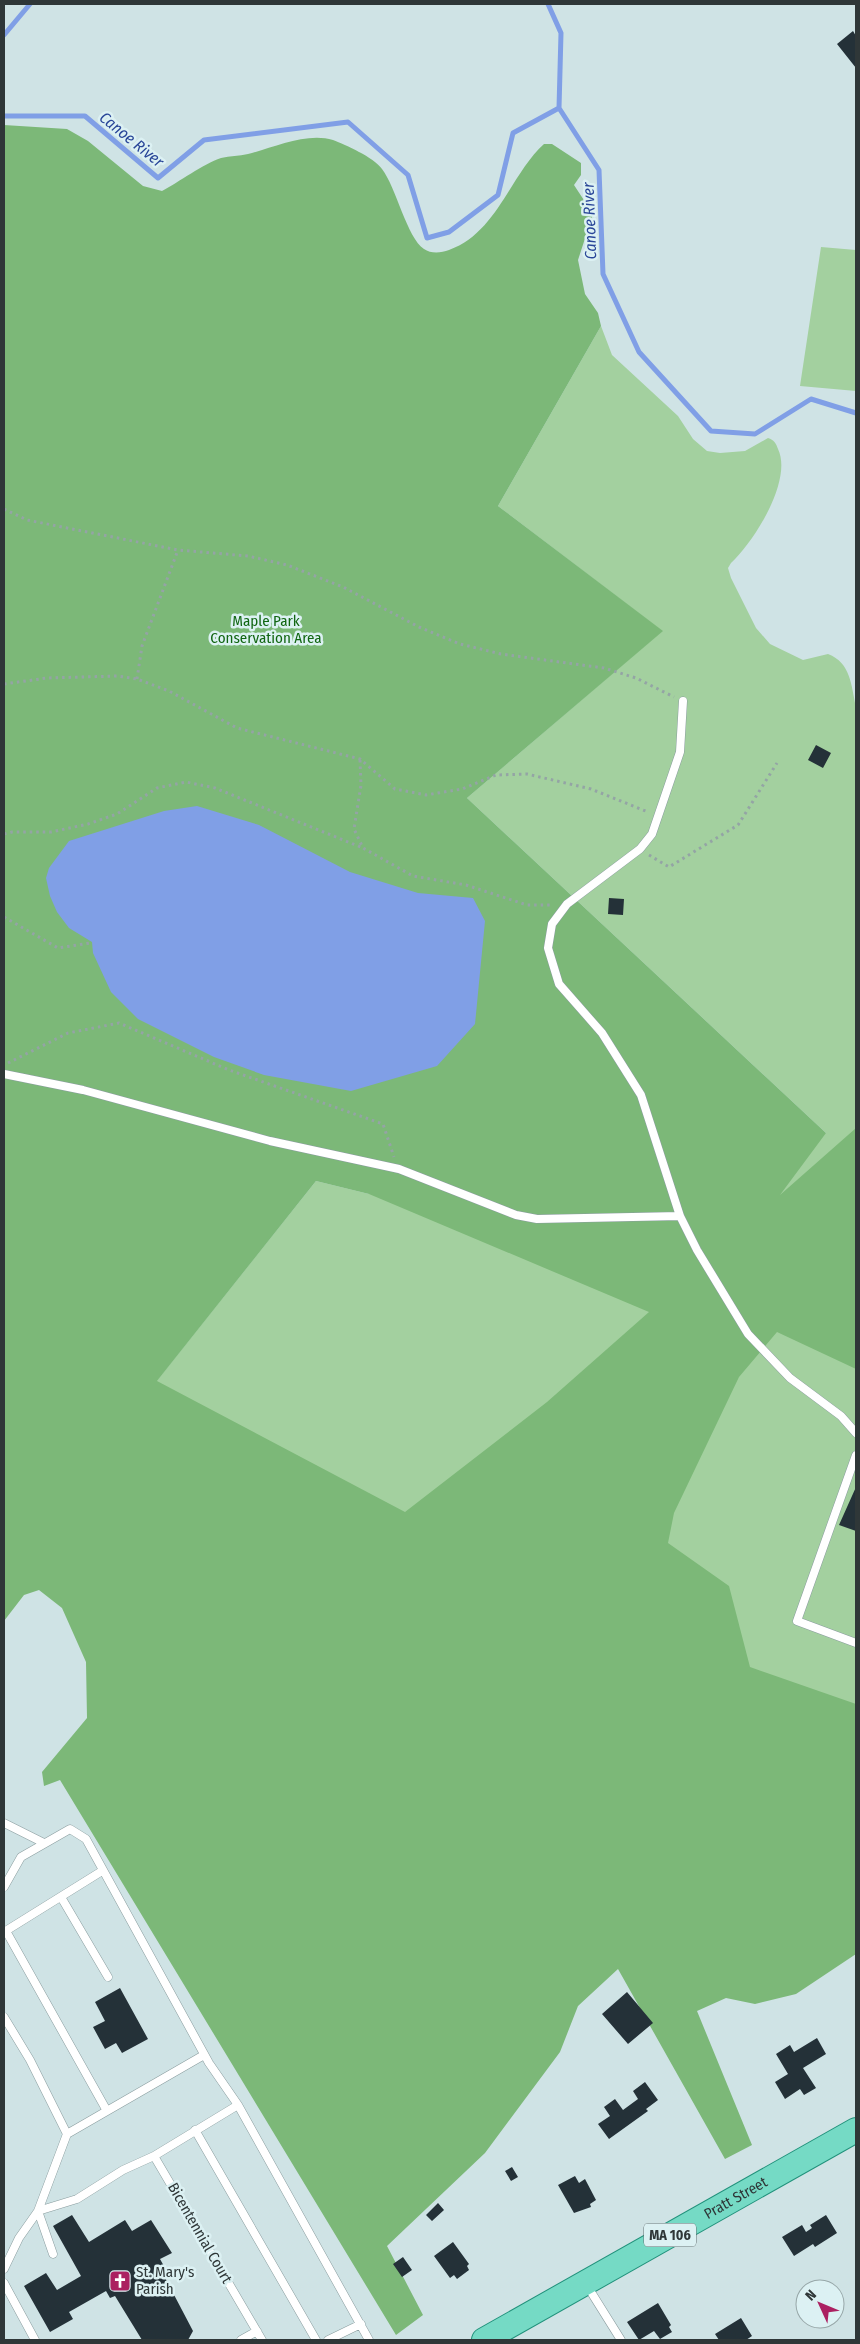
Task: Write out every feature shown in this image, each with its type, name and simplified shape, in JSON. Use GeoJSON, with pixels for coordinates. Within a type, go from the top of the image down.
{"type":"FeatureCollection","features":[{"type":"Feature","properties":{"kind":"main road","name":"Pratt Street"},"geometry":{"type":"LineString","coordinates":[[484,2340],[856,2130]]}},
{"type":"Feature","properties":{"kind":"lane"},"geometry":{"type":"LineString","coordinates":[[683,701],[680,752],[652,834],[640,850],[567,904],[552,924],[548,948],[559,984],[602,1033],[641,1095],[680,1216],[697,1250],[748,1334],[790,1378],[841,1416],[856,1433]]}},
{"type":"Feature","properties":{"kind":"lane"},"geometry":{"type":"LineString","coordinates":[[4,1074],[83,1090],[270,1141],[399,1169],[516,1214],[537,1219],[680,1216]]}},
{"type":"Feature","properties":{"kind":"lane"},"geometry":{"type":"LineString","coordinates":[[856,1455],[797,1621],[856,1643]]}},
{"type":"Feature","properties":{"kind":"lane"},"geometry":{"type":"LineString","coordinates":[[4,1823],[44,1843]]}},
{"type":"Feature","properties":{"kind":"lane"},"geometry":{"type":"LineString","coordinates":[[4,1887],[6,1878],[21,1857],[44,1843],[70,1829],[86,1838],[102,1871],[204,2055],[238,2105],[369,2340]]}},
{"type":"Feature","properties":{"kind":"lane"},"geometry":{"type":"LineString","coordinates":[[102,1871],[5,1931],[107,2111]]}},
{"type":"Feature","properties":{"kind":"lane"},"geometry":{"type":"LineString","coordinates":[[60,1897],[108,1977]]}},
{"type":"Feature","properties":{"kind":"lane"},"geometry":{"type":"LineString","coordinates":[[4,2017],[30,2060],[67,2134]]}},
{"type":"Feature","properties":{"kind":"lane"},"geometry":{"type":"LineString","coordinates":[[4,2269],[19,2238],[38,2211],[67,2134],[204,2055]]}},
{"type":"Feature","properties":{"kind":"lane"},"geometry":{"type":"LineString","coordinates":[[38,2211],[77,2199],[123,2170],[154,2156],[238,2105]]}},
{"type":"Feature","properties":{"kind":"lane"},"geometry":{"type":"LineString","coordinates":[[196,2130],[316,2340]]}},
{"type":"Feature","properties":{"kind":"lane","name":"Bicentennial Court"},"geometry":{"type":"LineString","coordinates":[[154,2156],[262,2340]]}},
{"type":"Feature","properties":{"kind":"lane"},"geometry":{"type":"LineString","coordinates":[[38,2211],[53,2254]]}},
{"type":"Feature","properties":{"kind":"lane"},"geometry":{"type":"LineString","coordinates":[[585,2282],[621,2340]]}},
{"type":"Feature","properties":{"kind":"lane"},"geometry":{"type":"LineString","coordinates":[[4,2283],[35,2340]]}},
{"type":"Feature","properties":{"kind":"lane"},"geometry":{"type":"LineString","coordinates":[[328,2340],[361,2324]]}},
{"type":"Feature","properties":{"kind":"lane"},"geometry":{"type":"LineString","coordinates":[[241,2340],[257,2331]]}},
{"type":"Feature","properties":{"kind":"path"},"geometry":{"type":"LineString","coordinates":[[4,509],[27,520],[178,550],[248,556],[288,565],[344,587],[420,627],[460,644],[501,654],[604,668],[636,678],[683,701]]}},
{"type":"Feature","properties":{"kind":"path"},"geometry":{"type":"LineString","coordinates":[[137,679],[142,646],[178,550]]}},
{"type":"Feature","properties":{"kind":"path"},"geometry":{"type":"LineString","coordinates":[[4,684],[47,678],[118,676],[137,679],[169,691],[237,728],[360,759],[395,789],[426,795],[462,789],[496,775],[527,774],[591,789],[658,816]]}},
{"type":"Feature","properties":{"kind":"path"},"geometry":{"type":"LineString","coordinates":[[360,759],[361,785],[354,829],[363,848]]}},
{"type":"Feature","properties":{"kind":"path"},"geometry":{"type":"LineString","coordinates":[[640,850],[669,866],[738,825],[777,763]]}},
{"type":"Feature","properties":{"kind":"path"},"geometry":{"type":"LineString","coordinates":[[4,834],[12,832],[51,832],[88,824],[117,814],[157,788],[186,782],[215,788],[363,848],[413,876],[466,884],[527,905],[567,904]]}},
{"type":"Feature","properties":{"kind":"path"},"geometry":{"type":"LineString","coordinates":[[4,918],[58,948],[90,943]]}},
{"type":"Feature","properties":{"kind":"path"},"geometry":{"type":"LineString","coordinates":[[4,1065],[68,1033],[119,1023],[228,1070],[383,1124],[399,1169]]}},
{"type":"Feature","properties":{"kind":"green space","name":"Maple Park Conservation Area"},"geometry":{"type":"Polygon","coordinates":[[[4,125],[67,129],[88,141],[143,186],[162,191],[221,158],[248,154],[301,139],[323,138],[333,140],[366,156],[382,169],[412,234],[424,249],[430,252],[449,250],[465,242],[479,231],[502,202],[532,157],[544,144],[552,144],[581,163],[581,175],[574,185],[593,214],[578,260],[585,294],[598,313],[601,326],[498,506],[663,631],[467,798],[826,1133],[780,1195],[856,1128],[856,1369],[777,1332],[739,1377],[674,1513],[668,1543],[729,1586],[750,1667],[856,1704],[856,1954],[796,1994],[755,2004],[726,1998],[697,2011],[752,2145],[725,2159],[618,1969],[578,2006],[560,2052],[485,2153],[387,2246],[423,2315],[396,2335],[60,1780],[44,1786],[42,1772],[87,1718],[86,1662],[62,1608],[39,1590],[24,1595],[4,1621],[4,125]],[[316,1181],[157,1381],[405,1512],[547,1402],[649,1312],[369,1194],[316,1181]]]}},
{"type":"Feature","properties":{"kind":"green space"},"geometry":{"type":"Polygon","coordinates":[[[821,247],[856,250],[856,391],[800,386],[821,247]]]}},
{"type":"Feature","properties":{"kind":"green space"},"geometry":{"type":"Polygon","coordinates":[[[601,326],[612,355],[678,416],[693,439],[707,451],[720,453],[745,451],[768,438],[776,443],[781,462],[776,493],[760,526],[728,568],[731,578],[756,628],[770,644],[803,660],[828,654],[841,663],[849,676],[856,707],[856,1794],[22,1550],[316,1181],[369,1194],[826,1133],[467,798],[662,631],[498,506],[601,326]]]}},
{"type":"Feature","properties":{"kind":"water"},"geometry":{"type":"Polygon","coordinates":[[[197,806],[259,825],[350,872],[418,893],[473,898],[485,921],[475,1024],[437,1066],[351,1091],[264,1075],[214,1057],[138,1019],[111,992],[93,953],[92,942],[69,928],[57,912],[50,896],[46,878],[49,868],[69,841],[164,811],[197,806]]]}},
{"type":"Feature","properties":{"kind":"building"},"geometry":{"type":"Polygon","coordinates":[[[853,31],[856,36],[856,68],[837,44],[853,31]]]}},
{"type":"Feature","properties":{"kind":"building"},"geometry":{"type":"Polygon","coordinates":[[[816,745],[831,753],[823,768],[808,760],[816,745]]]}},
{"type":"Feature","properties":{"kind":"building"},"geometry":{"type":"Polygon","coordinates":[[[609,898],[624,899],[623,915],[608,914],[609,898]]]}},
{"type":"Feature","properties":{"kind":"building"},"geometry":{"type":"Polygon","coordinates":[[[856,1487],[856,1531],[839,1525],[856,1487]]]}},
{"type":"Feature","properties":{"kind":"building"},"geometry":{"type":"Polygon","coordinates":[[[120,1988],[148,2039],[122,2053],[116,2043],[105,2049],[93,2027],[105,2021],[95,2002],[120,1988]]]}},
{"type":"Feature","properties":{"kind":"building"},"geometry":{"type":"Polygon","coordinates":[[[627,1992],[653,2023],[628,2044],[602,2014],[627,1992]]]}},
{"type":"Feature","properties":{"kind":"building"},"geometry":{"type":"Polygon","coordinates":[[[817,2038],[826,2054],[803,2068],[816,2088],[804,2095],[800,2089],[785,2099],[775,2082],[788,2074],[776,2054],[790,2045],[794,2052],[817,2038]]]}},
{"type":"Feature","properties":{"kind":"building"},"geometry":{"type":"Polygon","coordinates":[[[645,2082],[658,2100],[646,2109],[648,2111],[609,2139],[598,2124],[610,2116],[604,2107],[615,2099],[623,2110],[638,2099],[633,2091],[645,2082]]]}},
{"type":"Feature","properties":{"kind":"building"},"geometry":{"type":"Polygon","coordinates":[[[512,2167],[518,2177],[511,2181],[505,2171],[512,2167]]]}},
{"type":"Feature","properties":{"kind":"building"},"geometry":{"type":"Polygon","coordinates":[[[575,2176],[579,2183],[585,2179],[596,2200],[590,2204],[591,2207],[574,2213],[558,2185],[575,2176]]]}},
{"type":"Feature","properties":{"kind":"building"},"geometry":{"type":"Polygon","coordinates":[[[438,2203],[444,2210],[432,2221],[426,2215],[438,2203]]]}},
{"type":"Feature","properties":{"kind":"building","name":"St. Mary's Parish"},"geometry":{"type":"Polygon","coordinates":[[[72,2215],[89,2242],[125,2220],[132,2231],[151,2220],[172,2253],[160,2259],[165,2268],[161,2270],[193,2331],[188,2340],[142,2340],[115,2296],[110,2298],[106,2291],[69,2312],[73,2319],[50,2332],[24,2286],[46,2273],[57,2290],[81,2276],[53,2226],[72,2215]]]}},
{"type":"Feature","properties":{"kind":"building"},"geometry":{"type":"Polygon","coordinates":[[[826,2215],[837,2233],[815,2247],[813,2244],[794,2256],[782,2237],[802,2225],[806,2232],[812,2228],[810,2225],[826,2215]]]}},
{"type":"Feature","properties":{"kind":"building"},"geometry":{"type":"Polygon","coordinates":[[[453,2242],[469,2264],[467,2266],[469,2270],[457,2279],[454,2275],[450,2278],[434,2256],[453,2242]]]}},
{"type":"Feature","properties":{"kind":"building"},"geometry":{"type":"Polygon","coordinates":[[[403,2257],[412,2270],[402,2277],[393,2264],[403,2257]]]}},
{"type":"Feature","properties":{"kind":"building"},"geometry":{"type":"Polygon","coordinates":[[[658,2303],[671,2325],[669,2327],[672,2332],[660,2339],[654,2331],[639,2340],[627,2322],[658,2303]]]}},
{"type":"Feature","properties":{"kind":"building"},"geometry":{"type":"Polygon","coordinates":[[[741,2318],[752,2336],[746,2340],[719,2340],[715,2334],[741,2318]]]}},
{"type":"Feature","properties":{"kind":"waterway","name":"Canoe River"},"geometry":{"type":"LineString","coordinates":[[4,35],[30,4]]}},
{"type":"Feature","properties":{"kind":"waterway"},"geometry":{"type":"LineString","coordinates":[[548,4],[561,33],[559,108]]}},
{"type":"Feature","properties":{"kind":"waterway","name":"Canoe River"},"geometry":{"type":"LineString","coordinates":[[559,108],[599,170],[603,274],[639,352],[711,431],[755,434],[811,399],[856,413]]}},
{"type":"Feature","properties":{"kind":"waterway","name":"Canoe River"},"geometry":{"type":"LineString","coordinates":[[4,116],[85,116],[158,178],[204,140],[348,122],[408,175],[427,238],[449,232],[498,195],[513,133],[559,108]]}},
{"type":"Feature","properties":{"kind":"place","name":"St. Mary's Parish"},"geometry":{"type":"Point","coordinates":[120,2281]}}]}
